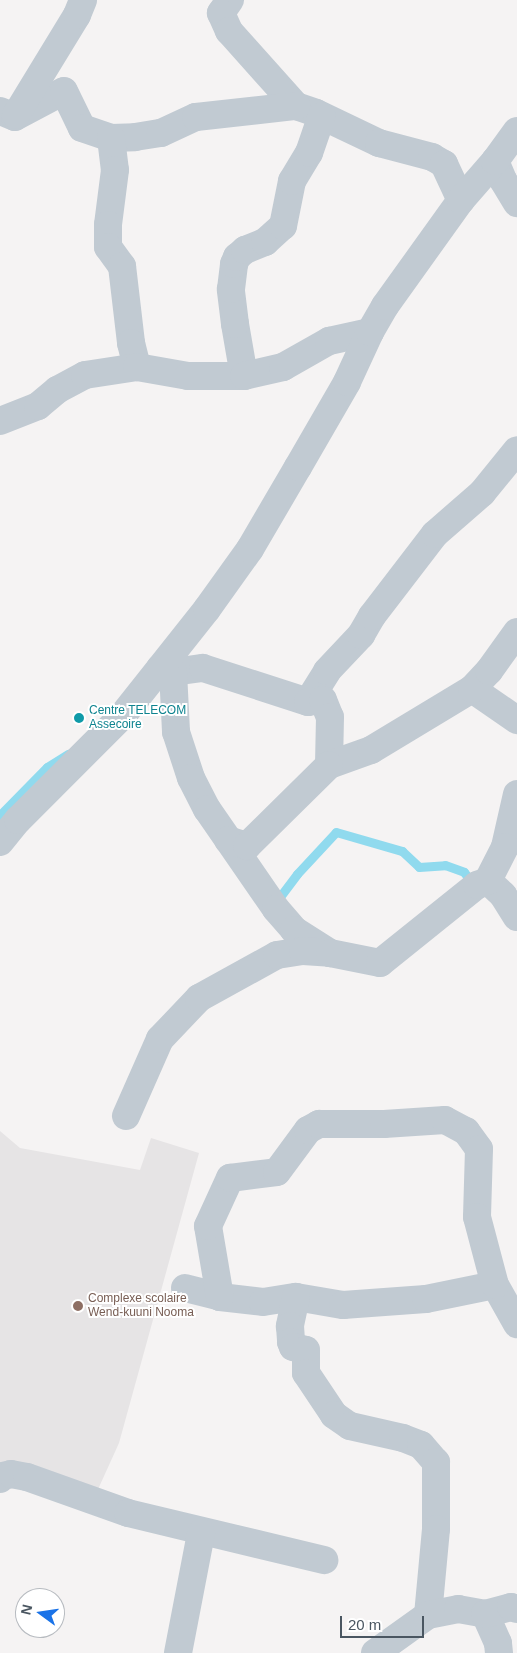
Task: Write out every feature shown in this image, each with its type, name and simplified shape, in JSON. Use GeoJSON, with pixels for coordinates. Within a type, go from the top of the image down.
{"type":"FeatureCollection","features":[{"type":"Feature","properties":{"kind":"street"},"geometry":{"type":"LineString","coordinates":[[5,118],[77,15],[83,0]]}},
{"type":"Feature","properties":{"kind":"street"},"geometry":{"type":"LineString","coordinates":[[230,0],[221,12],[228,31],[296,106],[379,143],[432,157],[444,164],[461,200]]}},
{"type":"Feature","properties":{"kind":"street"},"geometry":{"type":"LineString","coordinates":[[5,118],[64,91],[82,128],[111,138],[161,133],[196,117],[296,106]]}},
{"type":"Feature","properties":{"kind":"street"},"geometry":{"type":"LineString","coordinates":[[244,376],[234,324],[231,289],[234,264],[237,257],[245,250],[266,242],[283,226],[292,180],[309,153],[322,116]]}},
{"type":"Feature","properties":{"kind":"street"},"geometry":{"type":"LineString","coordinates":[[0,842],[18,820],[166,670],[206,609],[250,549],[348,382],[370,332],[385,306],[461,200],[495,161],[517,131]]}},
{"type":"Feature","properties":{"kind":"street"},"geometry":{"type":"LineString","coordinates":[[111,138],[115,170],[108,225],[108,247],[122,266],[131,343],[137,367]]}},
{"type":"Feature","properties":{"kind":"street"},"geometry":{"type":"LineString","coordinates":[[495,161],[503,180],[517,203]]}},
{"type":"Feature","properties":{"kind":"street"},"geometry":{"type":"LineString","coordinates":[[0,421],[38,406],[57,390],[85,375],[137,367],[188,376],[244,376],[283,367],[329,341],[370,332]]}},
{"type":"Feature","properties":{"kind":"street"},"geometry":{"type":"LineString","coordinates":[[308,702],[327,670],[361,635],[372,616],[401,582],[435,534],[482,493],[517,450]]}},
{"type":"Feature","properties":{"kind":"street"},"geometry":{"type":"LineString","coordinates":[[228,840],[248,846],[329,765],[370,750],[472,689],[489,671],[517,632]]}},
{"type":"Feature","properties":{"kind":"street"},"geometry":{"type":"LineString","coordinates":[[166,670],[204,668],[308,702],[323,700],[330,717],[329,765]]}},
{"type":"Feature","properties":{"kind":"street"},"geometry":{"type":"LineString","coordinates":[[166,670],[176,732],[191,778],[207,809],[276,909],[294,930],[330,953]]}},
{"type":"Feature","properties":{"kind":"street"},"geometry":{"type":"LineString","coordinates":[[472,689],[517,720]]}},
{"type":"Feature","properties":{"kind":"street"},"geometry":{"type":"LineString","coordinates":[[126,1116],[160,1039],[199,998],[276,955],[303,951],[330,953],[352,960],[380,964],[477,885],[488,881],[506,847],[517,794]]}},
{"type":"Feature","properties":{"kind":"street"},"geometry":{"type":"LineString","coordinates":[[488,881],[503,895],[517,917]]}},
{"type":"Feature","properties":{"kind":"street"},"geometry":{"type":"LineString","coordinates":[[220,1297],[208,1226],[230,1178],[277,1172],[308,1130],[319,1124],[384,1124],[445,1120],[466,1130],[479,1149],[477,1217],[495,1285],[517,1324]]}},
{"type":"Feature","properties":{"kind":"street"},"geometry":{"type":"LineString","coordinates":[[185,1288],[220,1297],[263,1302],[296,1297],[343,1305],[426,1299],[495,1285]]}},
{"type":"Feature","properties":{"kind":"street"},"geometry":{"type":"LineString","coordinates":[[296,1297],[290,1326],[291,1342],[293,1347],[306,1350],[306,1373],[334,1415],[350,1426],[403,1438],[421,1445],[436,1462],[436,1529],[428,1616]]}},
{"type":"Feature","properties":{"kind":"street"},"geometry":{"type":"LineString","coordinates":[[0,1479],[6,1475],[27,1477],[128,1513],[324,1560]]}},
{"type":"Feature","properties":{"kind":"street"},"geometry":{"type":"LineString","coordinates":[[178,1653],[201,1532]]}},
{"type":"Feature","properties":{"kind":"street"},"geometry":{"type":"LineString","coordinates":[[375,1653],[428,1616],[458,1609],[485,1614],[511,1607],[517,1609]]}},
{"type":"Feature","properties":{"kind":"street"},"geometry":{"type":"LineString","coordinates":[[485,1614],[498,1643],[499,1653]]}},
{"type":"Feature","properties":{"kind":"shaded area","name":"Complexe scolaire Wend-kuuni Nooma"},"geometry":{"type":"Polygon","coordinates":[[[0,1131],[20,1148],[140,1170],[151,1138],[199,1153],[119,1443],[95,1496],[0,1466],[0,1131]]]}},
{"type":"Feature","properties":{"kind":"waterway"},"geometry":{"type":"LineString","coordinates":[[0,815],[47,767],[68,754]]}},
{"type":"Feature","properties":{"kind":"waterway"},"geometry":{"type":"LineString","coordinates":[[276,902],[297,874],[336,832],[402,851],[419,867],[445,865],[464,872],[469,879],[466,886]]}},
{"type":"Feature","properties":{"kind":"place","name":"Centre TELECOM Assecoire"},"geometry":{"type":"Point","coordinates":[79,718]}},
{"type":"Feature","properties":{"kind":"place","name":"Complexe scolaire Wend-kuuni Nooma"},"geometry":{"type":"Point","coordinates":[78,1306]}}]}
